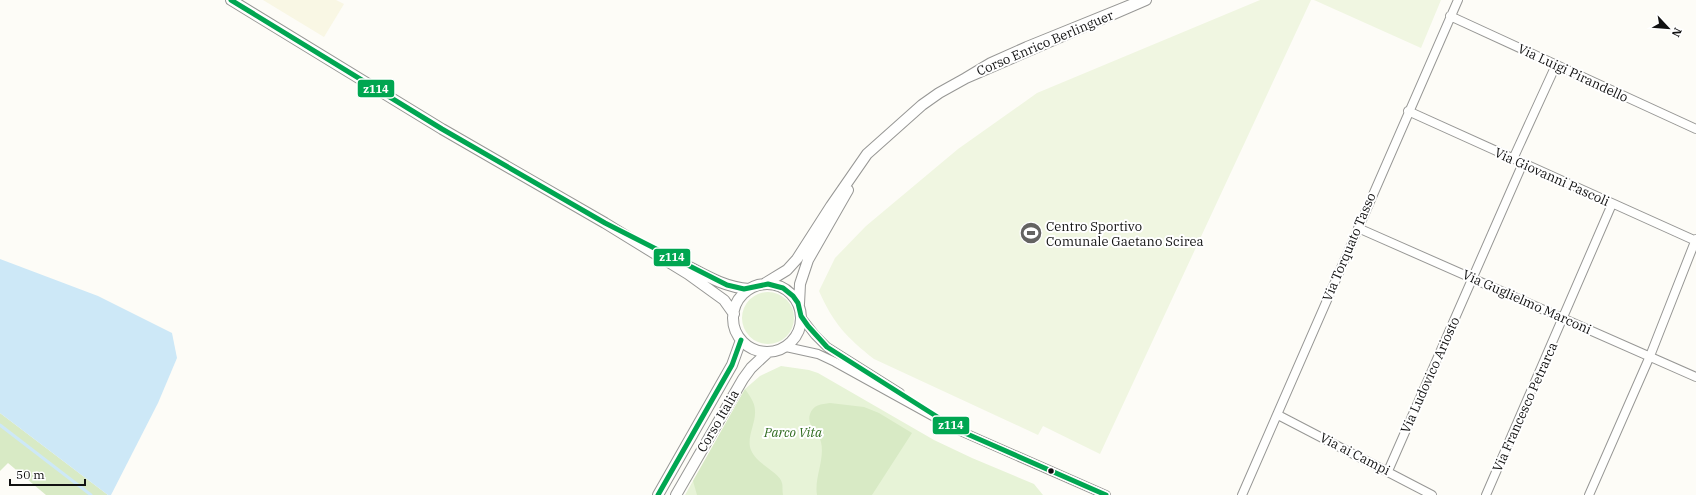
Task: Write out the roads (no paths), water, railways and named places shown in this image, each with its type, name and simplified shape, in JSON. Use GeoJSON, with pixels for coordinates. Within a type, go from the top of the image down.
{"type":"FeatureCollection","features":[{"type":"Feature","properties":{"kind":"street"},"geometry":{"type":"LineString","coordinates":[[231,0],[442,129],[606,223],[734,288],[749,289],[764,284],[785,288],[793,295],[798,304],[801,317],[815,336],[827,346],[958,430]]}},
{"type":"Feature","properties":{"kind":"street","name":"Corso Enrico Berlinguer"},"geometry":{"type":"LineString","coordinates":[[764,284],[787,270],[797,259],[867,154],[922,105],[939,93],[991,64],[1027,47],[1142,0]]}},
{"type":"Feature","properties":{"kind":"street","name":"Corso Enrico Berlinguer"},"geometry":{"type":"LineString","coordinates":[[966,78],[1146,0]]}},
{"type":"Feature","properties":{"kind":"street","name":"Via Torquato Tasso"},"geometry":{"type":"LineString","coordinates":[[1242,495],[1278,415],[1408,111],[1458,0]]}},
{"type":"Feature","properties":{"kind":"street","name":"Via Luigi Pirandello"},"geometry":{"type":"LineString","coordinates":[[1450,16],[1696,129]]}},
{"type":"Feature","properties":{"kind":"street"},"geometry":{"type":"LineString","coordinates":[[1513,159],[1556,65]]}},
{"type":"Feature","properties":{"kind":"street","name":"Via Giovanni Pascoli"},"geometry":{"type":"LineString","coordinates":[[1408,111],[1612,204],[1696,240]]}},
{"type":"Feature","properties":{"kind":"street","name":"Corso Enrico Berlinguer"},"geometry":{"type":"LineString","coordinates":[[798,304],[800,284],[808,260],[854,181],[886,137]]}},
{"type":"Feature","properties":{"kind":"street","name":"Via Ludovico Ariosto"},"geometry":{"type":"LineString","coordinates":[[1388,471],[1523,163]]}},
{"type":"Feature","properties":{"kind":"street","name":"Via Francesco Petrarca"},"geometry":{"type":"LineString","coordinates":[[1486,495],[1564,319],[1612,204]]}},
{"type":"Feature","properties":{"kind":"street"},"geometry":{"type":"LineString","coordinates":[[606,223],[710,289],[724,300],[734,314]]}},
{"type":"Feature","properties":{"kind":"street","name":"Via Guglielmo Marconi"},"geometry":{"type":"LineString","coordinates":[[1358,228],[1696,377]]}},
{"type":"Feature","properties":{"kind":"street"},"geometry":{"type":"LineString","coordinates":[[1589,495],[1650,356],[1696,240]]}},
{"type":"Feature","properties":{"kind":"street"},"geometry":{"type":"LineString","coordinates":[[749,289],[740,298],[734,314],[734,323],[736,332],[741,340],[756,350],[767,352],[786,347],[793,341],[798,333],[801,317]]}},
{"type":"Feature","properties":{"kind":"street","name":"Corso Italia"},"geometry":{"type":"LineString","coordinates":[[658,495],[732,365],[741,340]]}},
{"type":"Feature","properties":{"kind":"street"},"geometry":{"type":"LineString","coordinates":[[786,347],[818,354],[958,430],[1106,495]]}},
{"type":"Feature","properties":{"kind":"street","name":"Corso Italia"},"geometry":{"type":"LineString","coordinates":[[676,495],[743,378],[754,364],[767,352]]}},
{"type":"Feature","properties":{"kind":"street","name":"Via ai Campi"},"geometry":{"type":"LineString","coordinates":[[1278,415],[1432,495]]}},
{"type":"Feature","properties":{"kind":"water"},"geometry":{"type":"Polygon","coordinates":[[[0,259],[98,296],[172,333],[177,358],[158,403],[111,495],[108,495],[0,413],[0,259]]]}},
{"type":"Feature","properties":{"kind":"waterway"},"geometry":{"type":"LineString","coordinates":[[0,425],[91,495]]}},
{"type":"Feature","properties":{"kind":"place","name":"Centro Sportivo Comunale Gaetano Scirea"},"geometry":{"type":"Point","coordinates":[1031,233]}},
{"type":"Feature","properties":{"kind":"park label","name":"Parco Vita"},"geometry":{"type":"Point","coordinates":[793,432]}}]}
